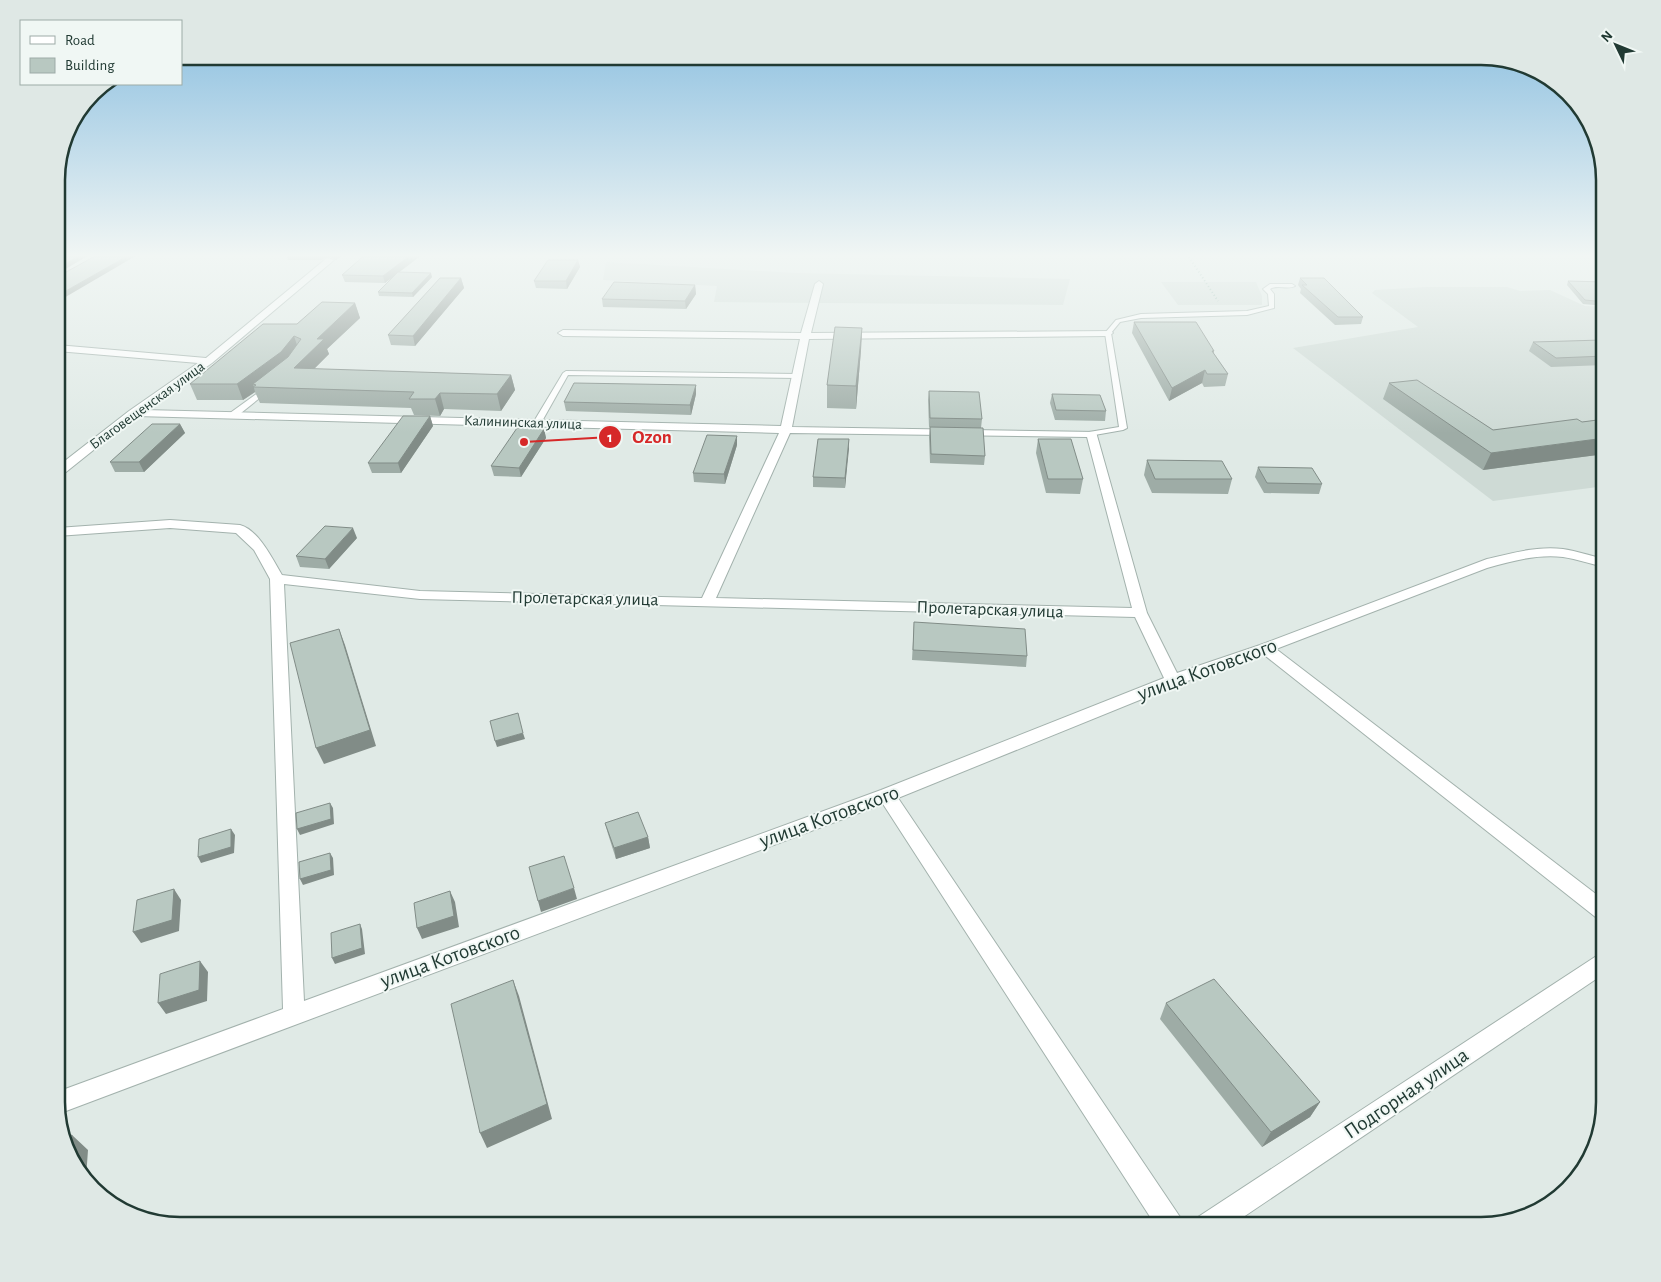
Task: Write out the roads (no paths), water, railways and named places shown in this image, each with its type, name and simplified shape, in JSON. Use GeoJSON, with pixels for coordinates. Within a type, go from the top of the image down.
{"type":"FeatureCollection","features":[{"type":"Feature","properties":{"kind":"street","name":"Благовещенская улица"},"geometry":{"type":"LineString","coordinates":[[65,466],[133,413],[208,361],[265,314]]}},
{"type":"Feature","properties":{"kind":"street"},"geometry":{"type":"LineString","coordinates":[[708,601],[786,430],[805,336],[811,314]]}},
{"type":"Feature","properties":{"kind":"street"},"geometry":{"type":"LineString","coordinates":[[563,333],[805,336],[1108,333]]}},
{"type":"Feature","properties":{"kind":"street"},"geometry":{"type":"LineString","coordinates":[[65,349],[208,361]]}},
{"type":"Feature","properties":{"kind":"street","name":"Калининская улица"},"geometry":{"type":"LineString","coordinates":[[133,413],[786,430],[1092,434]]}},
{"type":"Feature","properties":{"kind":"street"},"geometry":{"type":"LineString","coordinates":[[1092,434],[1140,613],[1173,680]]}},
{"type":"Feature","properties":{"kind":"street"},"geometry":{"type":"LineString","coordinates":[[65,531],[170,524],[240,529],[260,548],[277,579],[284,799],[294,1014]]}},
{"type":"Feature","properties":{"kind":"street","name":"улица Котовского"},"geometry":{"type":"LineString","coordinates":[[65,1100],[887,795],[1173,680],[1265,648],[1482,565],[1536,553],[1563,553],[1596,561]]}},
{"type":"Feature","properties":{"kind":"street","name":"Пролетарская улица"},"geometry":{"type":"LineString","coordinates":[[277,579],[420,595],[1140,613]]}},
{"type":"Feature","properties":{"kind":"street"},"geometry":{"type":"LineString","coordinates":[[1265,648],[1596,906]]}},
{"type":"Feature","properties":{"kind":"street"},"geometry":{"type":"LineString","coordinates":[[887,795],[1166,1217]]}},
{"type":"Feature","properties":{"kind":"street","name":"Подгорная улица"},"geometry":{"type":"LineString","coordinates":[[1221,1217],[1596,967]]}},
{"type":"Feature","properties":{"kind":"lane"},"geometry":{"type":"LineString","coordinates":[[1092,434],[1123,428],[1108,333],[1118,321],[1141,316],[1218,314]]}},
{"type":"Feature","properties":{"kind":"lane"},"geometry":{"type":"LineString","coordinates":[[537,423],[566,373],[797,376]]}},
{"type":"Feature","properties":{"kind":"lane"},"geometry":{"type":"LineString","coordinates":[[233,415],[276,381]]}},
{"type":"Feature","properties":{"kind":"place","name":"Ozon"},"geometry":{"type":"Point","coordinates":[524,442]}}]}
